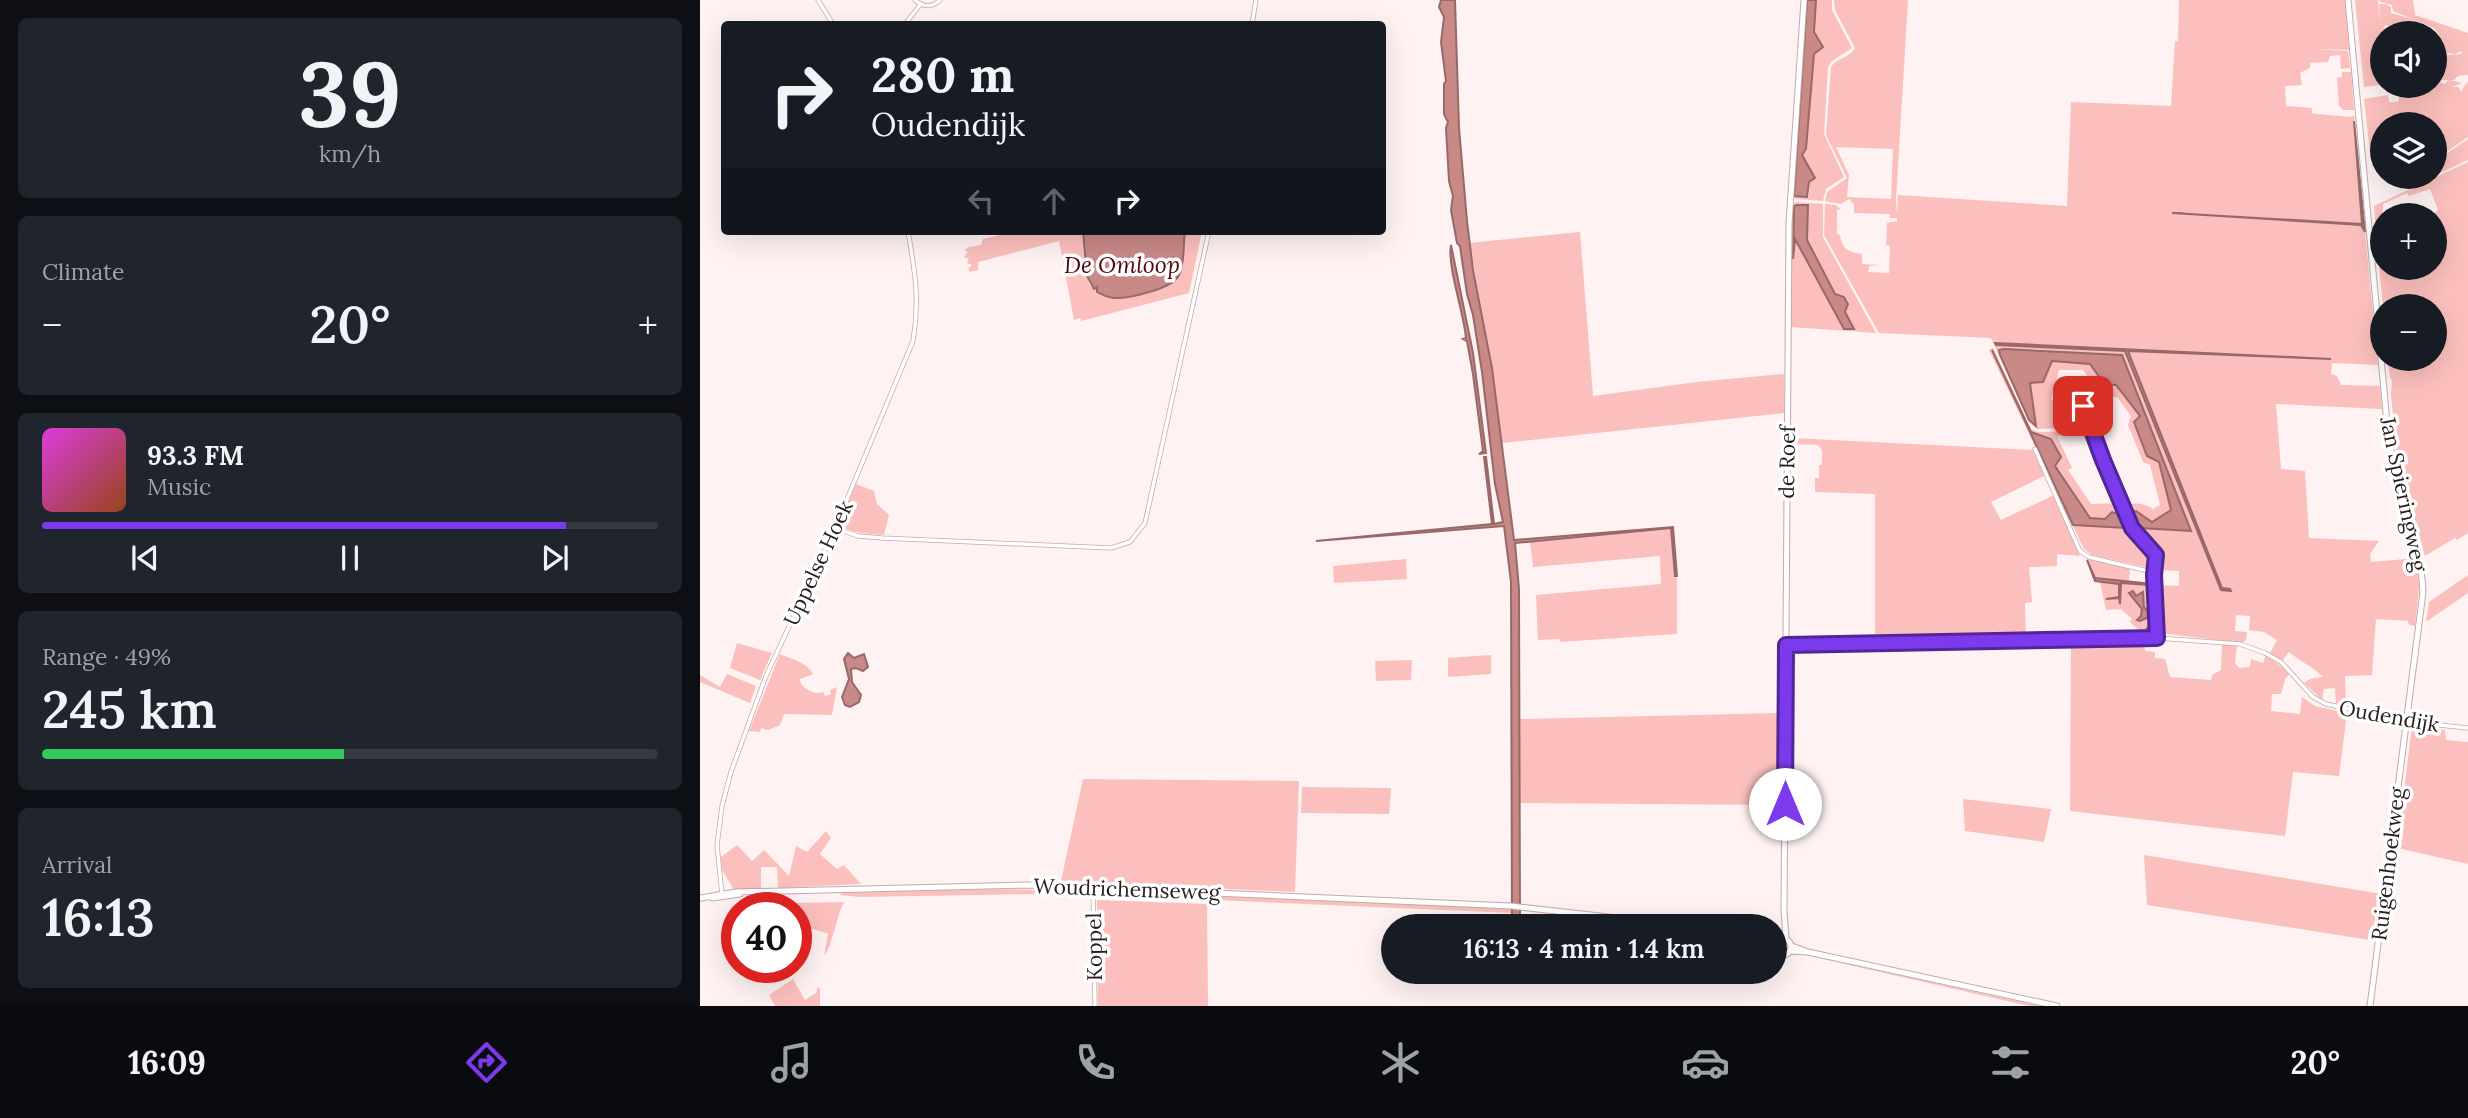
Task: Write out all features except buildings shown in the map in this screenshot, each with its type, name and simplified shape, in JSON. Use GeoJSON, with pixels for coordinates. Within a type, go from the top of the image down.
{"type":"FeatureCollection","features":[{"type":"Feature","properties":{"kind":"street"},"geometry":{"type":"LineString","coordinates":[[818,0],[831,21]]}},
{"type":"Feature","properties":{"kind":"street"},"geometry":{"type":"LineString","coordinates":[[915,0],[920,5],[934,5],[940,0]]}},
{"type":"Feature","properties":{"kind":"street"},"geometry":{"type":"LineString","coordinates":[[1252,21],[1256,0]]}},
{"type":"Feature","properties":{"kind":"street","name":"de Roef"},"geometry":{"type":"LineString","coordinates":[[1784,914],[1789,223],[1804,0]]}},
{"type":"Feature","properties":{"kind":"street","name":"Jan Spieringweg"},"geometry":{"type":"LineString","coordinates":[[2348,0],[2390,454],[2422,572],[2423,592],[2406,721]]}},
{"type":"Feature","properties":{"kind":"street"},"geometry":{"type":"LineString","coordinates":[[907,21],[920,5]]}},
{"type":"Feature","properties":{"kind":"street","name":"Uppelse Hoek"},"geometry":{"type":"LineString","coordinates":[[722,892],[717,836],[731,772],[766,676],[835,528],[913,341],[918,313],[918,290],[909,235]]}},
{"type":"Feature","properties":{"kind":"street"},"geometry":{"type":"LineString","coordinates":[[835,528],[858,536],[882,538],[1111,548],[1130,542],[1145,523],[1208,235]]}},
{"type":"Feature","properties":{"kind":"street"},"geometry":{"type":"LineString","coordinates":[[2103,460],[2086,407],[2081,406],[2078,413],[2103,460],[2132,528],[2156,555],[2154,575],[2157,638]]}},
{"type":"Feature","properties":{"kind":"street"},"geometry":{"type":"LineString","coordinates":[[2035,449],[2080,551],[2089,557],[2150,571],[2154,575]]}},
{"type":"Feature","properties":{"kind":"street","name":"Oudendijk"},"geometry":{"type":"LineString","coordinates":[[1786,645],[2157,638],[2217,641],[2251,646],[2281,662],[2319,701],[2335,707],[2406,721],[2468,728]]}},
{"type":"Feature","properties":{"kind":"street","name":"Ruigenhoekweg"},"geometry":{"type":"LineString","coordinates":[[2370,1006],[2406,721]]}},
{"type":"Feature","properties":{"kind":"street","name":"Woudrichemseweg"},"geometry":{"type":"LineString","coordinates":[[778,892],[985,886],[1093,888],[1511,906],[1584,914]]}},
{"type":"Feature","properties":{"kind":"street","name":"Koppel"},"geometry":{"type":"LineString","coordinates":[[1093,888],[1095,1006]]}},
{"type":"Feature","properties":{"kind":"street","name":"Woudrichemseweg"},"geometry":{"type":"LineString","coordinates":[[701,899],[721,895]]}},
{"type":"Feature","properties":{"kind":"street"},"geometry":{"type":"LineString","coordinates":[[1787,947],[2057,1006]]}},
{"type":"Feature","properties":{"kind":"street"},"geometry":{"type":"LineString","coordinates":[[1787,954],[1791,949]]}},
{"type":"Feature","properties":{"kind":"shaded area"},"geometry":{"type":"Polygon","coordinates":[[[1806,0],[1795,196],[1809,196],[1810,181],[1815,178],[1802,155],[1806,149],[1814,54],[1823,47],[1814,32],[1816,0],[1832,0],[1832,10],[1852,48],[1832,61],[1828,67],[1824,134],[1844,177],[1826,189],[1823,201],[1796,199],[1792,196],[1806,0]]]}},
{"type":"Feature","properties":{"kind":"shaded area"},"geometry":{"type":"Polygon","coordinates":[[[1834,0],[1908,0],[1896,199],[1897,215],[1898,195],[2067,206],[2071,102],[2171,106],[2179,0],[2345,0],[2349,50],[2312,49],[2348,51],[2350,68],[2341,69],[2340,55],[2330,56],[2328,62],[2310,63],[2310,68],[2300,73],[2302,85],[2285,86],[2286,106],[2312,108],[2312,113],[2317,114],[2354,115],[2363,224],[2173,212],[2362,225],[2365,232],[2371,294],[2370,365],[2332,363],[2331,374],[2337,376],[2341,385],[2380,386],[2382,409],[2276,404],[2281,469],[2305,471],[2309,538],[2379,541],[2370,554],[2371,562],[2418,558],[2419,589],[2415,626],[2409,625],[2408,621],[2376,619],[2372,675],[2345,676],[2346,707],[2336,705],[2335,688],[2324,689],[2322,700],[2304,683],[2323,677],[2311,667],[2289,652],[2282,661],[2270,653],[2277,640],[2264,632],[2249,630],[2250,616],[2236,615],[2235,631],[2247,632],[2246,640],[2242,643],[2159,633],[2157,585],[2179,586],[2179,571],[2157,570],[2156,555],[2134,528],[2124,506],[2139,504],[2153,509],[2160,505],[2150,465],[2143,462],[2128,425],[2131,416],[2117,397],[2102,397],[2083,370],[2059,370],[2051,400],[2068,400],[2068,403],[2077,409],[2082,425],[2079,428],[2037,429],[2029,422],[1991,338],[1879,333],[1824,235],[1825,204],[1836,205],[1841,210],[1837,210],[1837,234],[1840,235],[1844,247],[1862,254],[1862,264],[1880,265],[1869,266],[1868,272],[1889,273],[1887,223],[1897,221],[1897,218],[1890,218],[1890,214],[1854,213],[1854,204],[1849,199],[1841,204],[1825,201],[1827,192],[1847,178],[1826,135],[1831,67],[1855,48],[1835,10],[1834,0]],[[1836,147],[1849,175],[1847,197],[1891,199],[1893,149],[1836,147]],[[2007,343],[2125,351],[2221,590],[2230,591],[2222,588],[2127,350],[2331,360],[2007,343]],[[2000,350],[2000,355],[2029,420],[2036,426],[2030,383],[2043,382],[2051,361],[2090,364],[2105,384],[2116,384],[2140,416],[2154,460],[2159,462],[2171,511],[2152,522],[2132,512],[2139,528],[2191,531],[2122,355],[2000,350]]]}},
{"type":"Feature","properties":{"kind":"shaded area"},"geometry":{"type":"Polygon","coordinates":[[[2355,0],[2378,0],[2380,21],[2370,21],[2370,86],[2364,87],[2355,0]]]}},
{"type":"Feature","properties":{"kind":"shaded area"},"geometry":{"type":"Polygon","coordinates":[[[2379,0],[2413,0],[2415,15],[2433,21],[2417,21],[2393,11],[2392,5],[2379,0]]]}},
{"type":"Feature","properties":{"kind":"shaded area"},"geometry":{"type":"Polygon","coordinates":[[[2379,4],[2386,4],[2391,7],[2391,13],[2417,21],[2380,21],[2379,4]]]}},
{"type":"Feature","properties":{"kind":"shaded area"},"geometry":{"type":"Polygon","coordinates":[[[2447,26],[2468,33],[2468,75],[2447,80],[2447,54],[2461,54],[2462,51],[2454,54],[2447,52],[2447,26]]]}},
{"type":"Feature","properties":{"kind":"shaded area"},"geometry":{"type":"Polygon","coordinates":[[[2342,72],[2351,72],[2354,110],[2343,110],[2339,106],[2337,78],[2342,77],[2342,72]]]}},
{"type":"Feature","properties":{"kind":"shaded area"},"geometry":{"type":"Polygon","coordinates":[[[2447,82],[2462,83],[2452,87],[2459,87],[2461,92],[2468,82],[2468,137],[2447,151],[2447,112],[2370,112],[2370,152],[2364,99],[2388,98],[2389,102],[2398,102],[2399,98],[2447,98],[2447,82]]]}},
{"type":"Feature","properties":{"kind":"shaded area"},"geometry":{"type":"Polygon","coordinates":[[[2468,139],[2468,160],[2447,170],[2447,153],[2468,139]]]}},
{"type":"Feature","properties":{"kind":"shaded area"},"geometry":{"type":"Polygon","coordinates":[[[2468,162],[2468,533],[2425,556],[2397,453],[2389,371],[2447,371],[2447,294],[2382,294],[2380,280],[2447,280],[2447,203],[2435,203],[2430,189],[2447,189],[2447,172],[2468,162]]]}},
{"type":"Feature","properties":{"kind":"shaded area"},"geometry":{"type":"Polygon","coordinates":[[[2410,189],[2430,189],[2409,196],[2407,193],[2380,203],[2410,189]]]}},
{"type":"Feature","properties":{"kind":"shaded area"},"geometry":{"type":"Polygon","coordinates":[[[1796,202],[1823,204],[1823,237],[1876,333],[1791,327],[1792,206],[1796,202]],[[1794,206],[1793,259],[1794,237],[1852,325],[1845,312],[1848,304],[1843,297],[1835,294],[1807,240],[1808,206],[1794,206]]]}},
{"type":"Feature","properties":{"kind":"shaded area"},"geometry":{"type":"Polygon","coordinates":[[[1580,232],[1593,396],[1784,374],[1784,413],[1502,443],[1490,353],[1469,243],[1580,232]]]}},
{"type":"Feature","properties":{"kind":"shaded area"},"geometry":{"type":"Polygon","coordinates":[[[1000,235],[1083,235],[1089,284],[1093,289],[1097,287],[1112,298],[1149,292],[1174,281],[1182,265],[1185,235],[1201,235],[1189,293],[1081,321],[1080,318],[1074,320],[1059,241],[978,262],[978,270],[970,272],[968,269],[972,265],[967,263],[969,259],[964,257],[968,252],[964,250],[981,245],[983,239],[1000,235]]]}},
{"type":"Feature","properties":{"kind":"shaded area"},"geometry":{"type":"Polygon","coordinates":[[[1993,348],[2031,429],[2038,432],[2086,431],[2087,434],[2082,435],[2057,436],[2072,468],[2068,470],[2091,504],[2120,503],[2134,532],[2153,553],[2154,569],[2092,555],[2084,549],[1989,350],[1993,348]],[[2027,425],[2073,525],[2124,528],[2109,516],[2105,519],[2090,518],[2055,466],[2048,437],[2040,436],[2027,425]]]}},
{"type":"Feature","properties":{"kind":"shaded area"},"geometry":{"type":"Polygon","coordinates":[[[2085,405],[2094,410],[2127,500],[2122,502],[2085,405]]]}},
{"type":"Feature","properties":{"kind":"shaded area"},"geometry":{"type":"Polygon","coordinates":[[[1792,438],[2033,450],[2046,475],[1991,502],[2001,520],[2054,495],[2080,556],[2057,554],[2057,566],[2029,567],[2032,602],[2025,603],[2026,637],[1875,639],[1875,494],[1815,492],[1815,478],[1819,478],[1819,465],[1822,465],[1822,450],[1818,445],[1792,444],[1792,438]]]}},
{"type":"Feature","properties":{"kind":"shaded area"},"geometry":{"type":"Polygon","coordinates":[[[856,484],[874,491],[877,504],[889,515],[884,535],[860,533],[839,527],[856,484]]]}},
{"type":"Feature","properties":{"kind":"shaded area"},"geometry":{"type":"Polygon","coordinates":[[[1671,528],[1677,580],[1677,634],[1560,642],[1559,639],[1538,640],[1536,595],[1661,584],[1660,556],[1533,567],[1530,542],[1671,528]]]}},
{"type":"Feature","properties":{"kind":"shaded area"},"geometry":{"type":"Polygon","coordinates":[[[2087,558],[2130,568],[2129,581],[2095,578],[2087,558]]]}},
{"type":"Feature","properties":{"kind":"shaded area"},"geometry":{"type":"Polygon","coordinates":[[[1406,559],[1407,579],[1334,583],[1333,566],[1406,559]]]}},
{"type":"Feature","properties":{"kind":"shaded area"},"geometry":{"type":"Polygon","coordinates":[[[2468,575],[2468,593],[2426,622],[2429,602],[2468,575]]]}},
{"type":"Feature","properties":{"kind":"shaded area"},"geometry":{"type":"Polygon","coordinates":[[[2100,582],[2119,584],[2120,599],[2121,583],[2149,586],[2151,615],[2144,607],[2143,592],[2136,596],[2134,593],[2133,597],[2142,609],[2141,616],[2137,619],[2151,616],[2150,625],[2143,634],[2121,609],[2106,610],[2100,582]]]}},
{"type":"Feature","properties":{"kind":"shaded area"},"geometry":{"type":"Polygon","coordinates":[[[2144,642],[2145,651],[2155,652],[2155,658],[2165,659],[2170,677],[2211,680],[2212,675],[2221,670],[2222,643],[2237,645],[2235,663],[2239,668],[2250,667],[2251,659],[2263,663],[2266,655],[2290,673],[2285,679],[2281,694],[2272,694],[2271,711],[2300,714],[2302,697],[2315,706],[2347,713],[2339,776],[2293,772],[2285,836],[2070,811],[2071,643],[2144,642]]]}},
{"type":"Feature","properties":{"kind":"shaded area"},"geometry":{"type":"Polygon","coordinates":[[[737,643],[772,653],[760,680],[730,668],[737,643]]]}},
{"type":"Feature","properties":{"kind":"shaded area"},"geometry":{"type":"Polygon","coordinates":[[[780,654],[798,661],[810,670],[813,674],[800,679],[801,684],[808,690],[823,692],[825,696],[837,687],[832,715],[784,714],[780,725],[768,730],[761,728],[760,732],[749,731],[780,654]]]}},
{"type":"Feature","properties":{"kind":"shaded area"},"geometry":{"type":"Polygon","coordinates":[[[1491,655],[1491,674],[1448,677],[1448,658],[1491,655]]]}},
{"type":"Feature","properties":{"kind":"shaded area"},"geometry":{"type":"Polygon","coordinates":[[[1412,660],[1411,680],[1376,681],[1375,661],[1412,660]]]}},
{"type":"Feature","properties":{"kind":"shaded area"},"geometry":{"type":"Polygon","coordinates":[[[727,674],[756,686],[750,703],[700,682],[700,675],[720,687],[727,674]]]}},
{"type":"Feature","properties":{"kind":"shaded area"},"geometry":{"type":"Polygon","coordinates":[[[1782,713],[1781,805],[1520,803],[1520,719],[1782,713]]]}},
{"type":"Feature","properties":{"kind":"shaded area"},"geometry":{"type":"Polygon","coordinates":[[[2412,726],[2445,730],[2446,740],[2468,742],[2468,864],[2397,848],[2412,726]]]}},
{"type":"Feature","properties":{"kind":"shaded area"},"geometry":{"type":"Polygon","coordinates":[[[1083,779],[1299,781],[1295,892],[1061,881],[1083,779]]]}},
{"type":"Feature","properties":{"kind":"shaded area"},"geometry":{"type":"Polygon","coordinates":[[[1302,787],[1391,788],[1389,814],[1301,813],[1302,787]]]}},
{"type":"Feature","properties":{"kind":"shaded area"},"geometry":{"type":"Polygon","coordinates":[[[1963,799],[2051,809],[2044,842],[1965,831],[1963,799]]]}},
{"type":"Feature","properties":{"kind":"shaded area"},"geometry":{"type":"Polygon","coordinates":[[[826,831],[831,838],[820,854],[837,869],[844,865],[861,884],[778,888],[777,867],[761,867],[761,888],[734,890],[722,870],[721,857],[737,845],[752,861],[764,850],[789,876],[796,846],[807,852],[826,831]]]}},
{"type":"Feature","properties":{"kind":"shaded area"},"geometry":{"type":"Polygon","coordinates":[[[2144,855],[2382,894],[2376,941],[2147,905],[2144,855]]]}},
{"type":"Feature","properties":{"kind":"shaded area"},"geometry":{"type":"Polygon","coordinates":[[[966,889],[1087,890],[1090,893],[861,897],[839,895],[843,893],[966,889]]]}},
{"type":"Feature","properties":{"kind":"shaded area"},"geometry":{"type":"Polygon","coordinates":[[[1099,889],[1512,908],[1512,913],[1097,895],[1099,889]]]}},
{"type":"Feature","properties":{"kind":"shaded area"},"geometry":{"type":"Polygon","coordinates":[[[1097,900],[1207,904],[1208,1006],[1098,1006],[1097,900]]]}},
{"type":"Feature","properties":{"kind":"shaded area"},"geometry":{"type":"Polygon","coordinates":[[[844,902],[824,956],[828,934],[812,929],[812,903],[844,902]]]}},
{"type":"Feature","properties":{"kind":"shaded area"},"geometry":{"type":"Polygon","coordinates":[[[1801,954],[2040,1006],[2029,1006],[1801,954]]]}},
{"type":"Feature","properties":{"kind":"shaded area"},"geometry":{"type":"Polygon","coordinates":[[[787,983],[795,983],[805,1000],[816,993],[818,987],[820,1006],[775,1006],[769,995],[787,983]]]}},
{"type":"Feature","properties":{"kind":"water"},"geometry":{"type":"Polygon","coordinates":[[[1441,0],[1455,0],[1459,128],[1467,221],[1473,270],[1492,368],[1514,540],[1673,527],[1677,576],[1671,528],[1515,543],[1519,589],[1520,914],[1512,914],[1511,582],[1504,526],[1316,541],[1492,524],[1484,457],[1494,524],[1503,522],[1495,484],[1473,315],[1451,210],[1453,196],[1449,181],[1446,128],[1448,122],[1444,114],[1446,81],[1441,42],[1444,17],[1439,7],[1441,0]]]}},
{"type":"Feature","properties":{"kind":"water"},"geometry":{"type":"Polygon","coordinates":[[[1807,0],[1816,0],[1814,32],[1823,47],[1814,54],[1806,149],[1802,155],[1815,178],[1809,182],[1807,197],[1794,196],[1807,0]]]}},
{"type":"Feature","properties":{"kind":"water"},"geometry":{"type":"Polygon","coordinates":[[[2354,121],[2365,232],[2361,225],[2172,213],[2362,224],[2354,121]]]}},
{"type":"Feature","properties":{"kind":"water"},"geometry":{"type":"Polygon","coordinates":[[[1808,205],[1807,240],[1835,294],[1844,297],[1848,304],[1845,312],[1854,329],[1844,329],[1795,239],[1793,259],[1794,206],[1808,205]]]}},
{"type":"Feature","properties":{"kind":"water","name":"De Omloop"},"geometry":{"type":"Polygon","coordinates":[[[1083,235],[1185,235],[1181,270],[1168,285],[1138,295],[1113,298],[1097,292],[1097,287],[1094,289],[1087,276],[1083,235]]]}},
{"type":"Feature","properties":{"kind":"water"},"geometry":{"type":"Polygon","coordinates":[[[1451,245],[1473,353],[1486,453],[1479,454],[1483,451],[1473,374],[1467,341],[1463,339],[1466,338],[1465,328],[1451,265],[1451,245]]]}},
{"type":"Feature","properties":{"kind":"water"},"geometry":{"type":"Polygon","coordinates":[[[1995,343],[2331,359],[2128,351],[2222,588],[2231,591],[2221,590],[2125,351],[1995,343]]]}},
{"type":"Feature","properties":{"kind":"water"},"geometry":{"type":"Polygon","coordinates":[[[1992,350],[2031,432],[2051,439],[2061,457],[2055,466],[2090,518],[2105,519],[2112,512],[2119,514],[2125,528],[2073,525],[1992,350]]]}},
{"type":"Feature","properties":{"kind":"water"},"geometry":{"type":"Polygon","coordinates":[[[1999,350],[2122,355],[2191,531],[2139,528],[2132,512],[2136,511],[2152,522],[2171,510],[2159,462],[2147,456],[2134,422],[2140,416],[2116,385],[2105,385],[2090,364],[2052,361],[2043,382],[2030,383],[2036,426],[2029,420],[2000,355],[1999,350]]]}},
{"type":"Feature","properties":{"kind":"water"},"geometry":{"type":"Polygon","coordinates":[[[2087,560],[2095,578],[2152,584],[2154,617],[2151,630],[2144,632],[2150,625],[2151,616],[2137,620],[2142,609],[2129,593],[2133,591],[2136,596],[2143,592],[2144,607],[2151,615],[2149,585],[2121,583],[2120,604],[2119,598],[2106,599],[2119,597],[2119,584],[2095,581],[2087,560]]]}},
{"type":"Feature","properties":{"kind":"water"},"geometry":{"type":"Polygon","coordinates":[[[848,653],[854,658],[864,654],[868,667],[863,671],[851,669],[852,682],[861,695],[859,702],[850,707],[845,705],[842,697],[849,679],[844,659],[848,653]]]}},
{"type":"Feature","properties":{"kind":"route"},"geometry":{"type":"LineString","coordinates":[[1785,804],[1786,645],[2157,638],[2154,575],[2156,555],[2132,528],[2103,460],[2086,407],[2083,406]]}}]}
